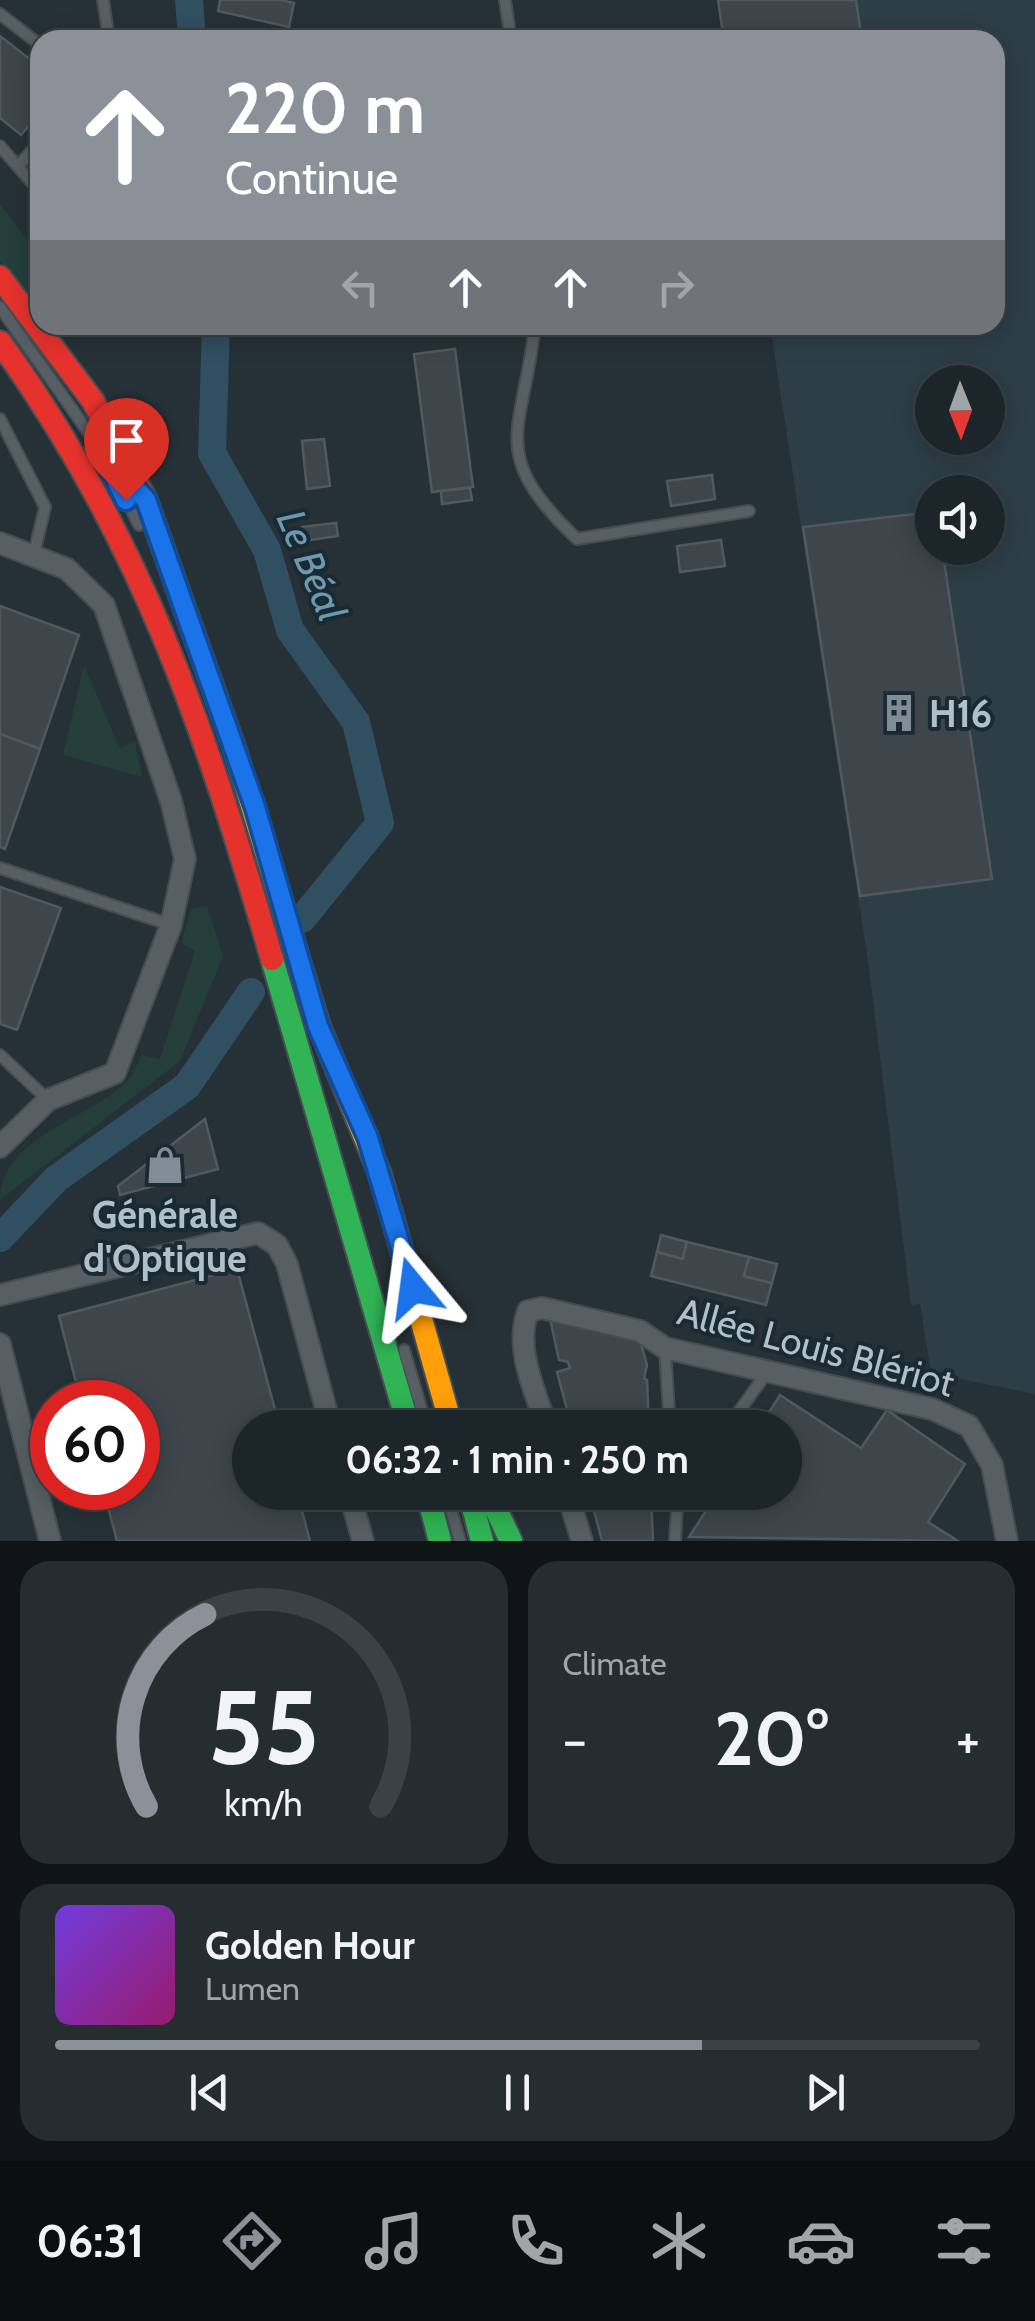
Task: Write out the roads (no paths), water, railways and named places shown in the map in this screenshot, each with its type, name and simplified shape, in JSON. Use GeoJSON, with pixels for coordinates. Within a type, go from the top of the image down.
{"type":"FeatureCollection","features":[{"type":"Feature","properties":{"kind":"main road"},"geometry":{"type":"LineString","coordinates":[[0,277],[30,317]]}},
{"type":"Feature","properties":{"kind":"main road"},"geometry":{"type":"LineString","coordinates":[[44,335],[93,401],[146,500],[255,807],[318,1026],[374,1156],[447,1410]]}},
{"type":"Feature","properties":{"kind":"main road"},"geometry":{"type":"LineString","coordinates":[[0,342],[68,437],[113,513],[166,638],[247,870],[404,1410]]}},
{"type":"Feature","properties":{"kind":"main road"},"geometry":{"type":"LineString","coordinates":[[414,1510],[416,1541]]}},
{"type":"Feature","properties":{"kind":"main road"},"geometry":{"type":"LineString","coordinates":[[432,1510],[440,1541]]}},
{"type":"Feature","properties":{"kind":"main road"},"geometry":{"type":"LineString","coordinates":[[474,1510],[482,1541]]}},
{"type":"Feature","properties":{"kind":"main road"},"geometry":{"type":"LineString","coordinates":[[496,1510],[511,1541]]}},
{"type":"Feature","properties":{"kind":"street"},"geometry":{"type":"LineString","coordinates":[[0,543],[68,570],[104,605],[170,801],[185,859],[171,925],[115,1073],[48,1100],[0,1147]]}},
{"type":"Feature","properties":{"kind":"street"},"geometry":{"type":"LineString","coordinates":[[0,1295],[258,1234],[278,1245],[286,1264],[327,1410]]}},
{"type":"Feature","properties":{"kind":"street","name":"Allée Louis Blériot"},"geometry":{"type":"LineString","coordinates":[[541,1410],[525,1357],[522,1328],[528,1311],[542,1308],[573,1312],[640,1331],[665,1348],[932,1410],[970,1426],[992,1465],[1007,1541]]}},
{"type":"Feature","properties":{"kind":"street"},"geometry":{"type":"LineString","coordinates":[[0,1344],[8,1417],[50,1541]]}},
{"type":"Feature","properties":{"kind":"street"},"geometry":{"type":"LineString","coordinates":[[354,1510],[362,1541]]}},
{"type":"Feature","properties":{"kind":"street"},"geometry":{"type":"LineString","coordinates":[[573,1510],[582,1541]]}},
{"type":"Feature","properties":{"kind":"lane"},"geometry":{"type":"LineString","coordinates":[[104,0],[108,30]]}},
{"type":"Feature","properties":{"kind":"lane"},"geometry":{"type":"LineString","coordinates":[[505,0],[510,30]]}},
{"type":"Feature","properties":{"kind":"lane"},"geometry":{"type":"LineString","coordinates":[[0,14],[30,37]]}},
{"type":"Feature","properties":{"kind":"lane"},"geometry":{"type":"LineString","coordinates":[[0,146],[30,180]]}},
{"type":"Feature","properties":{"kind":"lane"},"geometry":{"type":"LineString","coordinates":[[18,166],[30,153]]}},
{"type":"Feature","properties":{"kind":"lane"},"geometry":{"type":"LineString","coordinates":[[0,307],[103,452],[146,500]]}},
{"type":"Feature","properties":{"kind":"lane"},"geometry":{"type":"LineString","coordinates":[[533,335],[516,435],[519,469],[540,504],[577,538],[749,511]]}},
{"type":"Feature","properties":{"kind":"lane"},"geometry":{"type":"LineString","coordinates":[[0,420],[44,507],[34,554]]}},
{"type":"Feature","properties":{"kind":"lane"},"geometry":{"type":"LineString","coordinates":[[103,452],[145,542]]}},
{"type":"Feature","properties":{"kind":"lane"},"geometry":{"type":"LineString","coordinates":[[166,598],[250,837],[314,1052]]}},
{"type":"Feature","properties":{"kind":"lane"},"geometry":{"type":"LineString","coordinates":[[0,868],[171,925]]}},
{"type":"Feature","properties":{"kind":"lane"},"geometry":{"type":"LineString","coordinates":[[0,1055],[48,1100]]}},
{"type":"Feature","properties":{"kind":"lane"},"geometry":{"type":"LineString","coordinates":[[402,1341],[422,1410]]}},
{"type":"Feature","properties":{"kind":"lane"},"geometry":{"type":"LineString","coordinates":[[665,1348],[669,1410]]}},
{"type":"Feature","properties":{"kind":"lane"},"geometry":{"type":"LineString","coordinates":[[739,1410],[769,1370]]}},
{"type":"Feature","properties":{"kind":"lane"},"geometry":{"type":"LineString","coordinates":[[451,1510],[460,1541]]}},
{"type":"Feature","properties":{"kind":"lane"},"geometry":{"type":"LineString","coordinates":[[464,1510],[462,1518],[468,1541]]}},
{"type":"Feature","properties":{"kind":"lane"},"geometry":{"type":"LineString","coordinates":[[675,1541],[676,1510]]}},
{"type":"Feature","properties":{"kind":"waterway","name":"Le Béal"},"geometry":{"type":"LineString","coordinates":[[189,0],[191,30]]}},
{"type":"Feature","properties":{"kind":"waterway","name":"Le Béal"},"geometry":{"type":"LineString","coordinates":[[216,335],[212,453],[267,550],[290,630],[356,722],[380,823],[302,919]]}},
{"type":"Feature","properties":{"kind":"waterway","name":"Le Béal"},"geometry":{"type":"LineString","coordinates":[[0,1238],[56,1179],[187,1086],[251,992]]}},
{"type":"Feature","properties":{"kind":"place","name":"H16"},"geometry":{"type":"Point","coordinates":[899,713]}},
{"type":"Feature","properties":{"kind":"place","name":"Générale d'Optique"},"geometry":{"type":"Point","coordinates":[165,1165]}}]}
